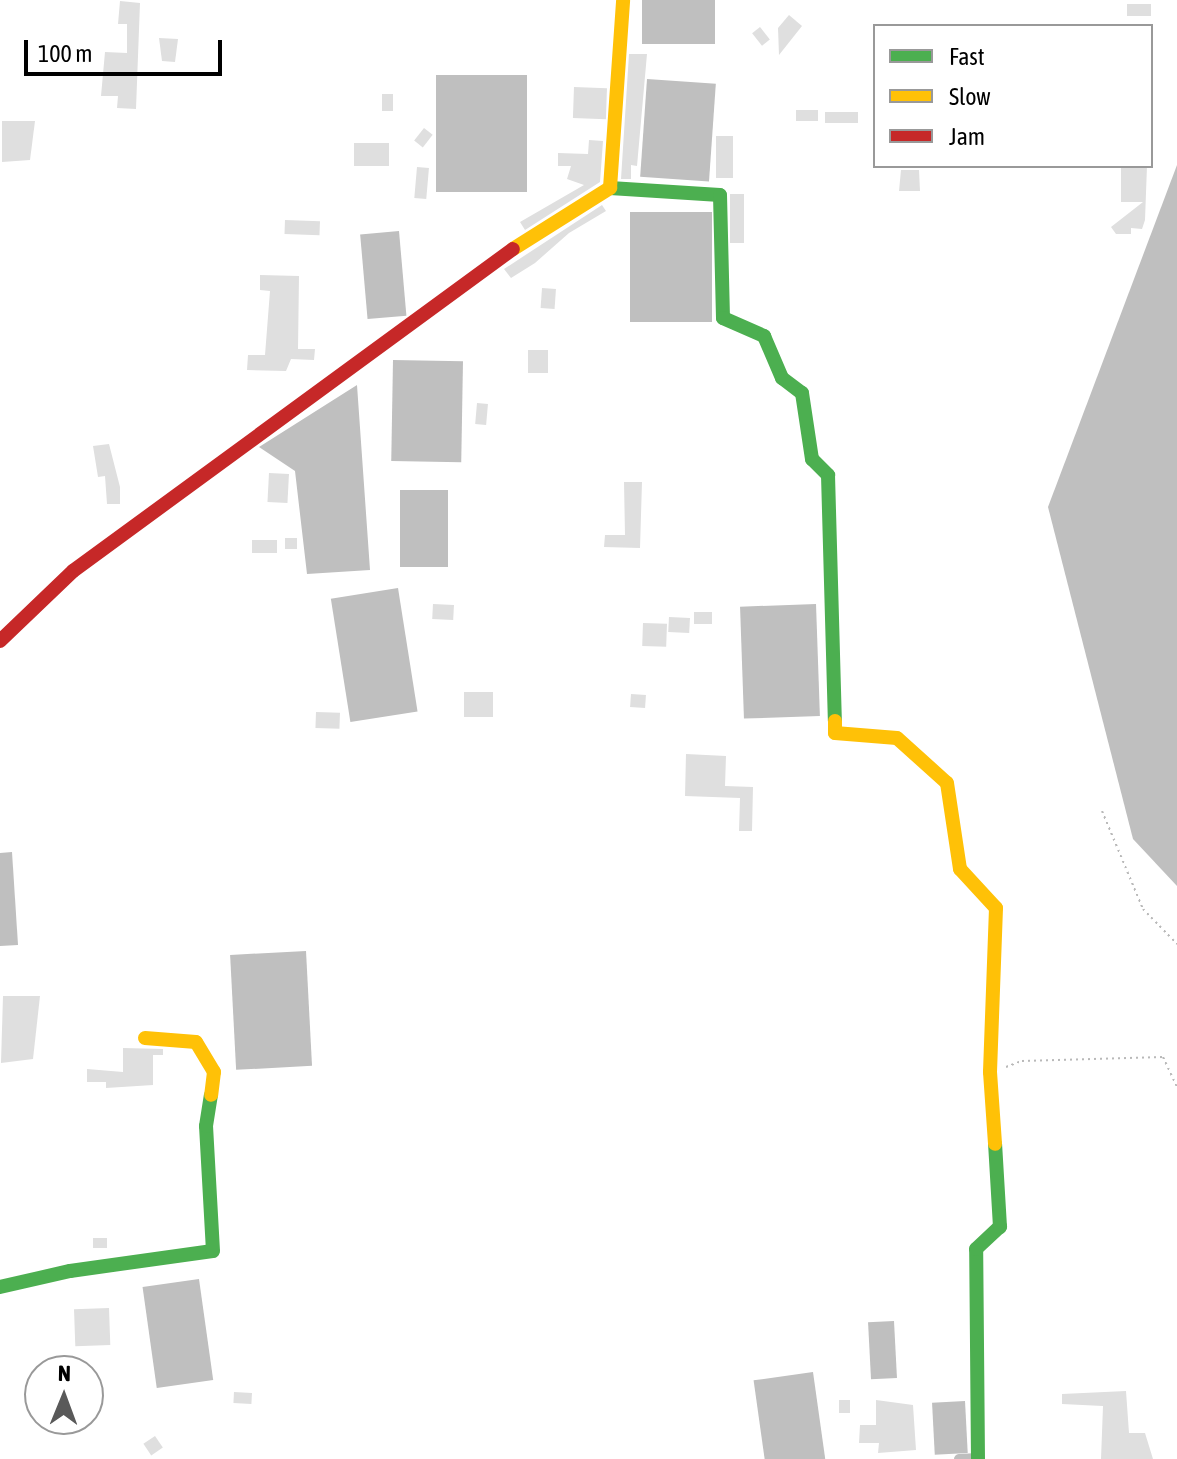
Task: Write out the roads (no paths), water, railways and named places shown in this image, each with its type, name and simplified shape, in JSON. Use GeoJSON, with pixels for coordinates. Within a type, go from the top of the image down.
{"type":"FeatureCollection","features":[{"type":"Feature","properties":{"kind":"street"},"geometry":{"type":"LineString","coordinates":[[610,188],[623,0]]}},
{"type":"Feature","properties":{"kind":"street"},"geometry":{"type":"LineString","coordinates":[[0,641],[110,544],[504,255],[610,188],[720,195],[723,318],[764,336],[782,378],[802,393],[812,459],[828,475],[835,733],[897,738],[947,783],[960,869],[996,908],[990,1072],[1000,1227],[976,1249],[978,1458],[959,1459]]}},
{"type":"Feature","properties":{"kind":"street"},"geometry":{"type":"LineString","coordinates":[[0,1287],[70,1271],[213,1251],[206,1126],[214,1072],[196,1042],[145,1038]]}}]}
